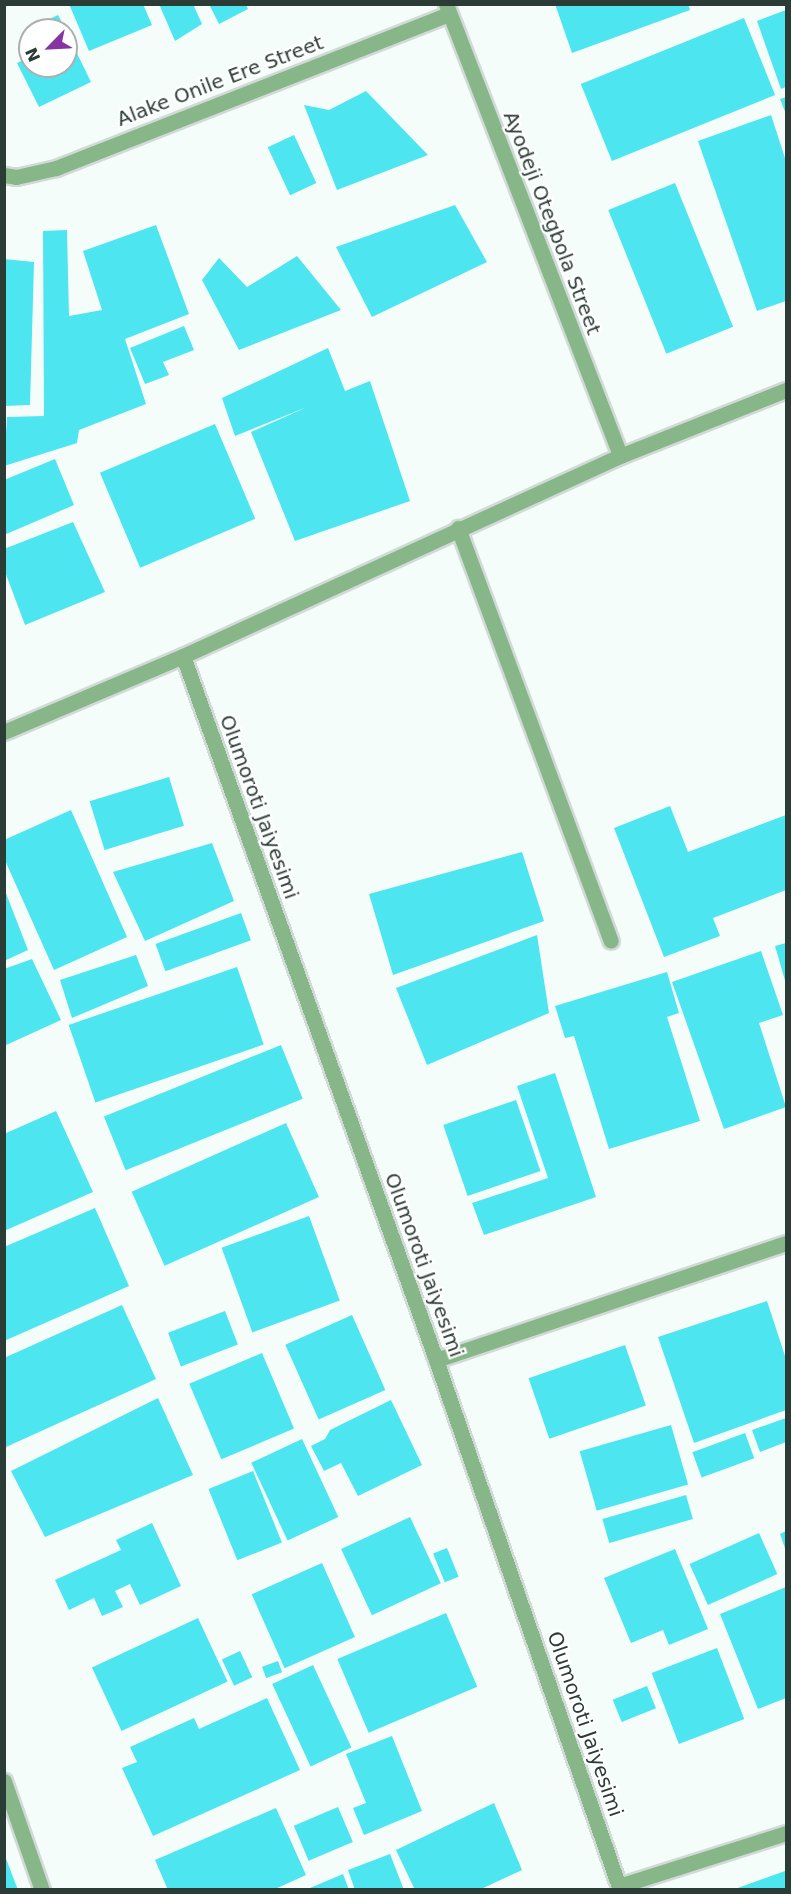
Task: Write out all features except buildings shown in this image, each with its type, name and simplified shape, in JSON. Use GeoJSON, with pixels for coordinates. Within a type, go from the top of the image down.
{"type":"FeatureCollection","features":[{"type":"Feature","properties":{"kind":"street","name":"Alake Onile Ere Street"},"geometry":{"type":"LineString","coordinates":[[4,175],[16,177],[56,168],[448,9]]}},
{"type":"Feature","properties":{"kind":"street","name":"Ayodeji Otegbola Street"},"geometry":{"type":"LineString","coordinates":[[448,9],[620,456]]}},
{"type":"Feature","properties":{"kind":"street"},"geometry":{"type":"LineString","coordinates":[[4,732],[183,656],[458,528],[620,456],[786,390]]}},
{"type":"Feature","properties":{"kind":"street"},"geometry":{"type":"LineString","coordinates":[[458,528],[611,941]]}},
{"type":"Feature","properties":{"kind":"street","name":"Olumoroti Jaiyesimi"},"geometry":{"type":"LineString","coordinates":[[183,656],[436,1360],[620,1888]]}},
{"type":"Feature","properties":{"kind":"street"},"geometry":{"type":"LineString","coordinates":[[436,1360],[786,1243]]}},
{"type":"Feature","properties":{"kind":"street"},"geometry":{"type":"LineString","coordinates":[[4,1781],[42,1890]]}},
{"type":"Feature","properties":{"kind":"street"},"geometry":{"type":"LineString","coordinates":[[620,1888],[786,1833]]}}]}
